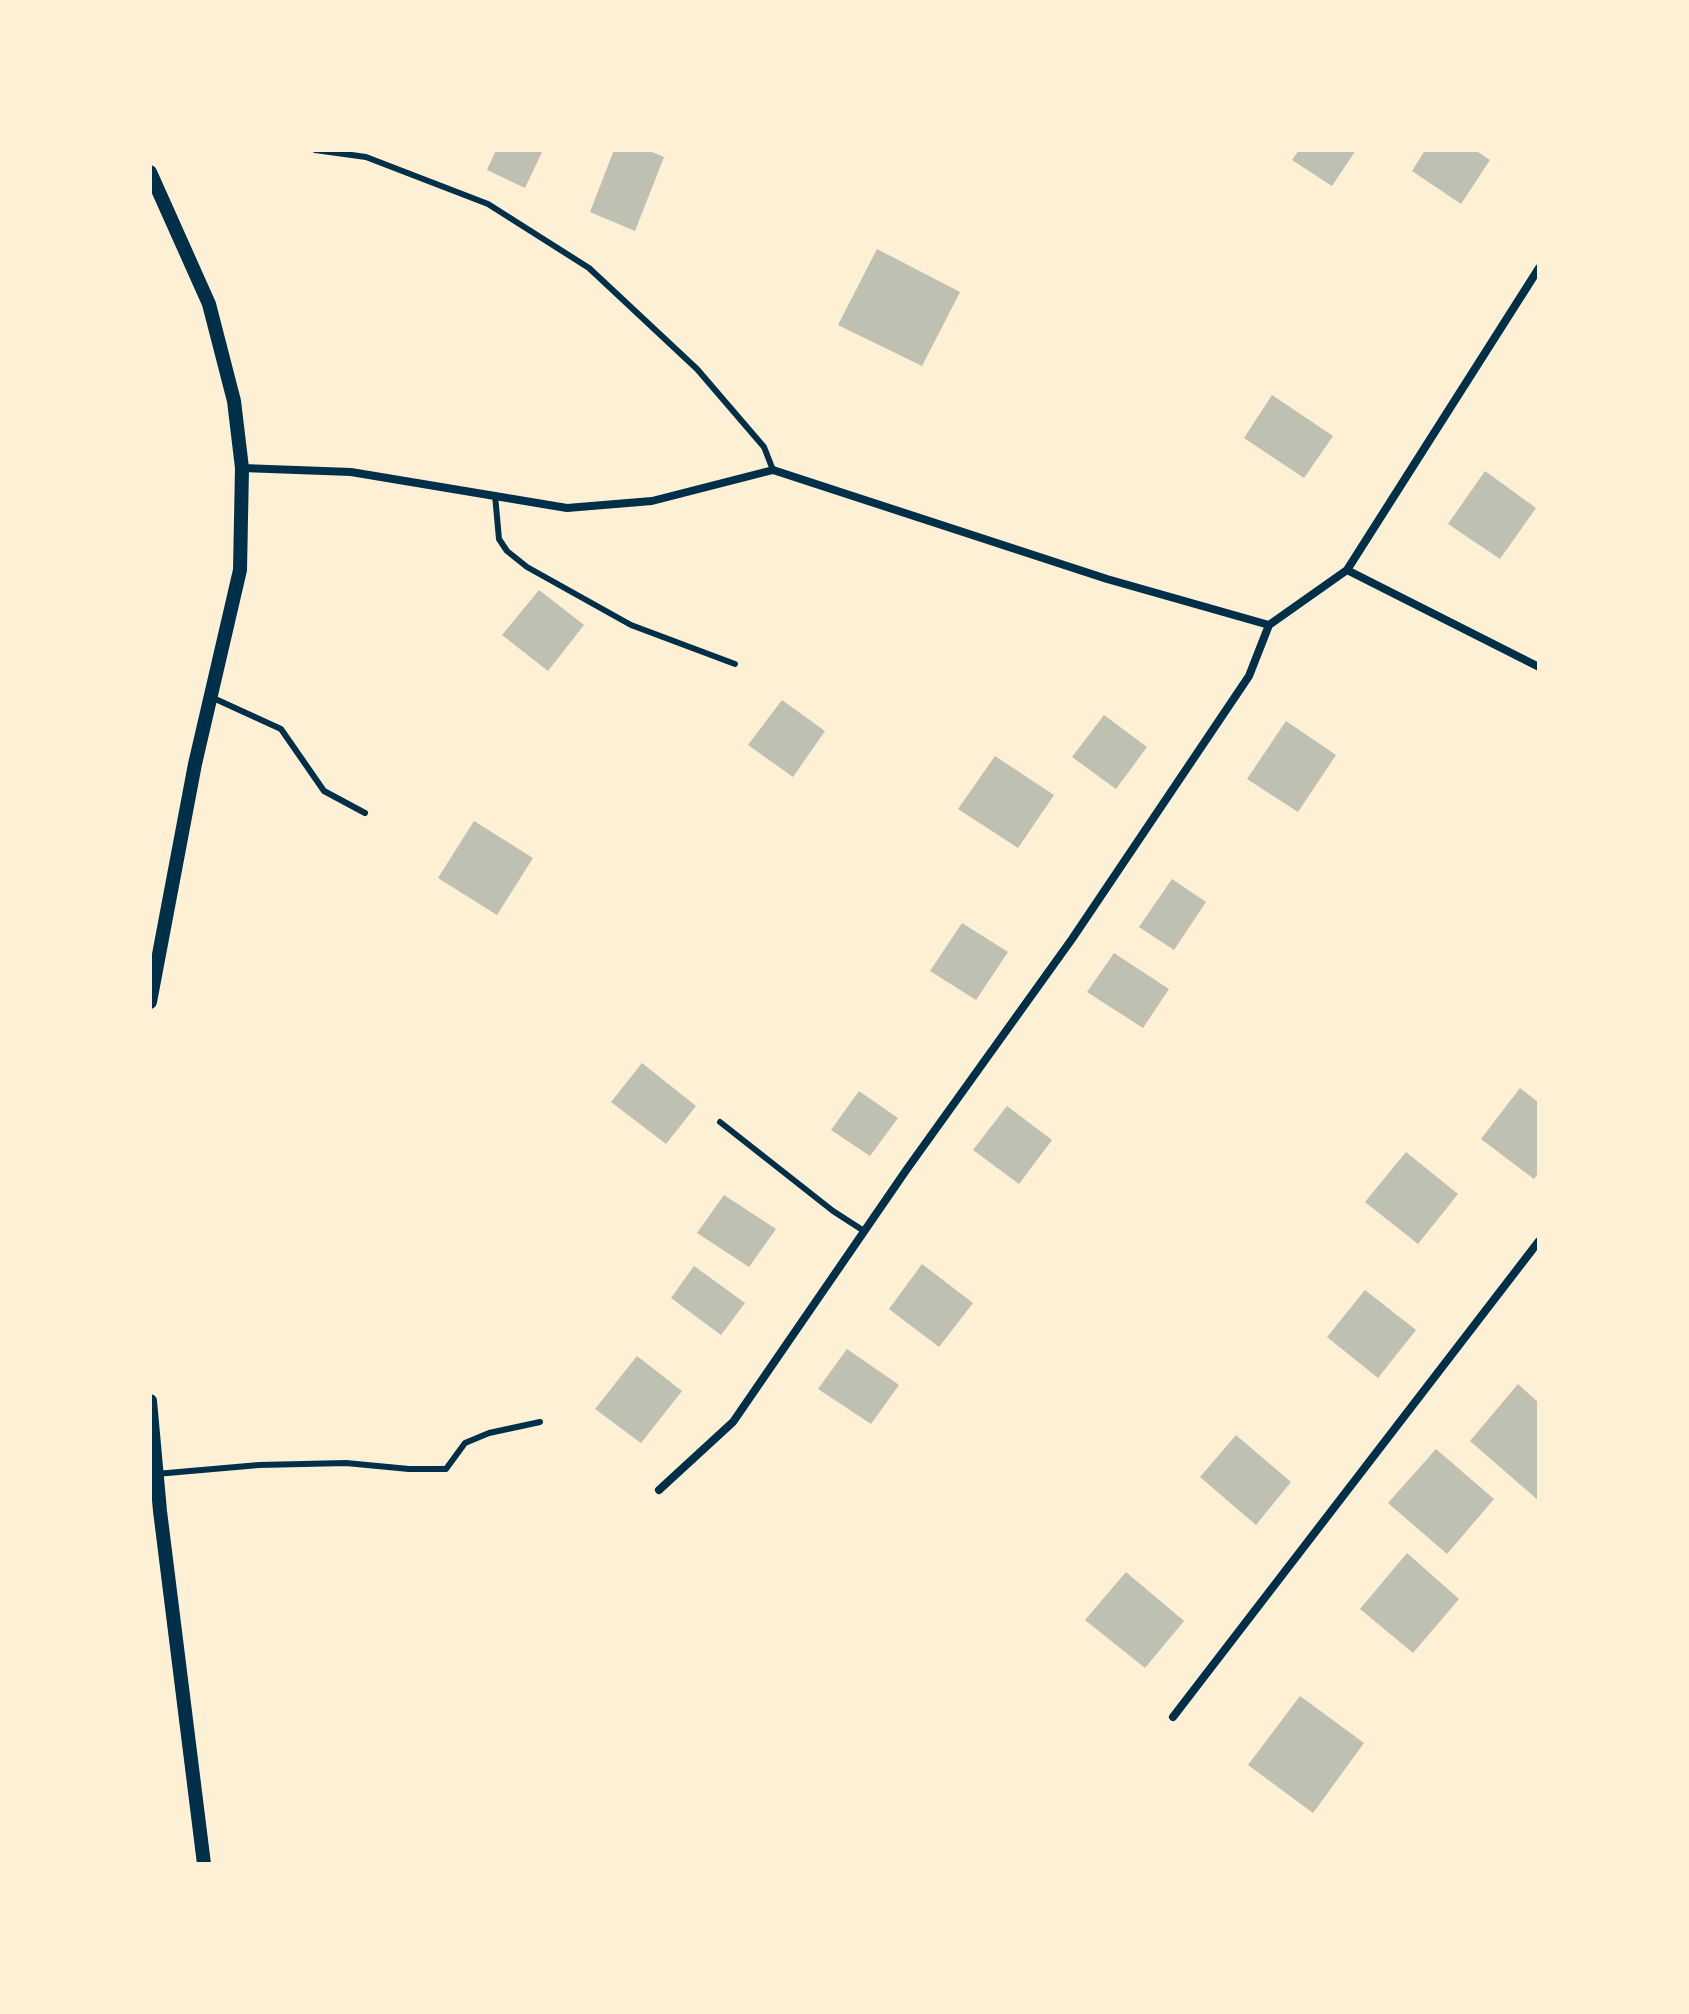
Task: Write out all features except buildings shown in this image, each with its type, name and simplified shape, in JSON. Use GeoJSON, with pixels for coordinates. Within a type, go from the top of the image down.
{"type":"FeatureCollection","features":[{"type":"Feature","properties":{"kind":"street"},"geometry":{"type":"LineString","coordinates":[[150,172],[209,304],[234,401],[242,468],[240,570],[163,927],[150,1002]]}},
{"type":"Feature","properties":{"kind":"street"},"geometry":{"type":"LineString","coordinates":[[659,1490],[733,1422],[864,1231],[1072,939],[1249,676],[1269,625],[1347,570],[1539,268]]}},
{"type":"Feature","properties":{"kind":"street"},"geometry":{"type":"LineString","coordinates":[[242,468],[351,472],[567,508],[652,501],[773,470],[1107,579],[1269,625]]}},
{"type":"Feature","properties":{"kind":"street"},"geometry":{"type":"LineString","coordinates":[[1347,570],[1539,667]]}},
{"type":"Feature","properties":{"kind":"street"},"geometry":{"type":"LineString","coordinates":[[1173,1717],[1539,1241]]}},
{"type":"Feature","properties":{"kind":"street"},"geometry":{"type":"LineString","coordinates":[[150,1401],[156,1474],[204,1864]]}},
{"type":"Feature","properties":{"kind":"lane"},"geometry":{"type":"LineString","coordinates":[[315,150],[366,157],[488,204],[589,268],[697,369],[764,447],[773,470]]}},
{"type":"Feature","properties":{"kind":"lane"},"geometry":{"type":"LineString","coordinates":[[495,495],[499,539],[507,551],[527,567],[631,625],[735,664]]}},
{"type":"Feature","properties":{"kind":"lane"},"geometry":{"type":"LineString","coordinates":[[211,697],[281,729],[324,791],[365,813]]}},
{"type":"Feature","properties":{"kind":"lane"},"geometry":{"type":"LineString","coordinates":[[720,1122],[833,1211],[864,1231]]}},
{"type":"Feature","properties":{"kind":"lane"},"geometry":{"type":"LineString","coordinates":[[156,1474],[259,1465],[346,1463],[446,1469],[465,1443],[489,1433],[540,1422]]}}]}
